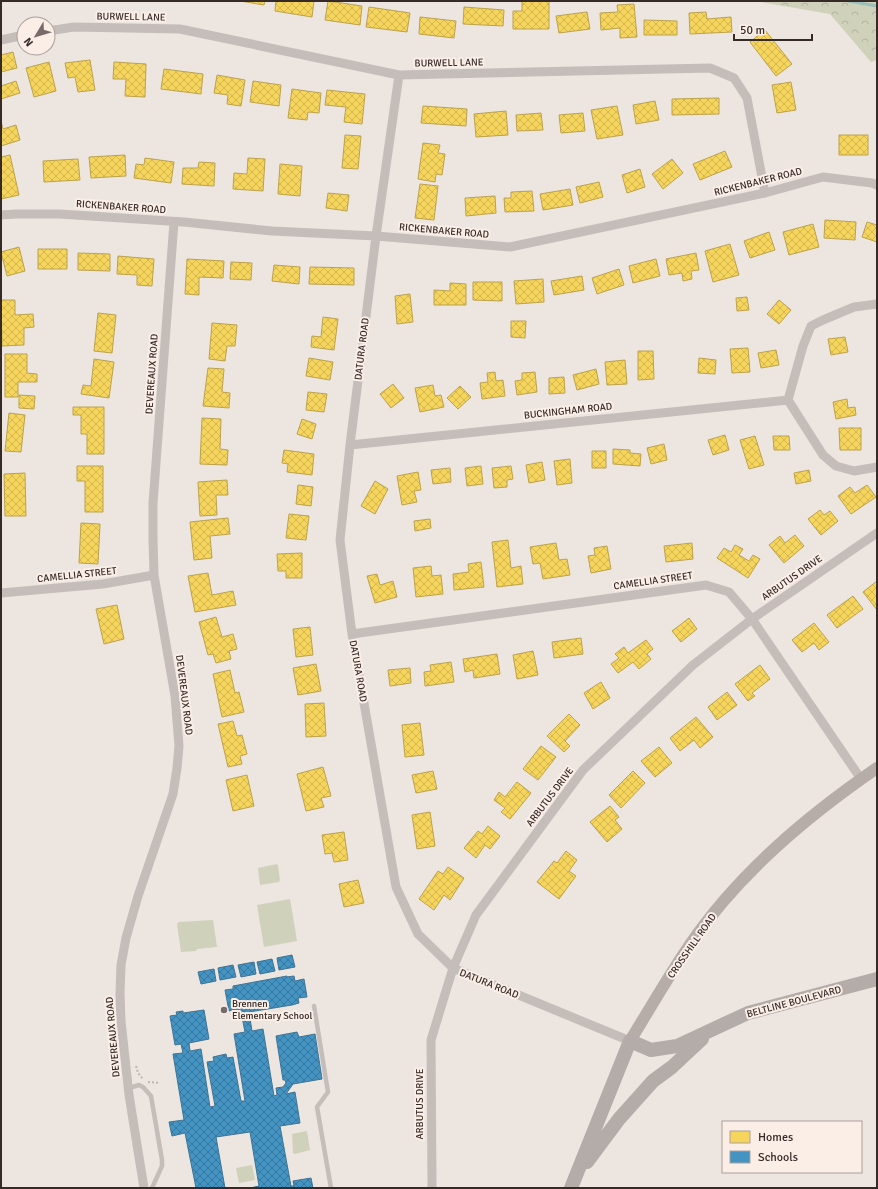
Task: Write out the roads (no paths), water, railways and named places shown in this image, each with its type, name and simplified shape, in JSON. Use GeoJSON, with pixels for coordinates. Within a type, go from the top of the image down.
{"type":"FeatureCollection","features":[{"type":"Feature","properties":{"kind":"main road","name":"CROSSHILL ROAD"},"geometry":{"type":"LineString","coordinates":[[573,1182],[630,1041],[689,946],[716,911],[755,866],[794,832],[877,768]]}},
{"type":"Feature","properties":{"kind":"main road","name":"BELTLINE BOULEVARD"},"geometry":{"type":"LineString","coordinates":[[713,1029],[748,1013],[877,980]]}},
{"type":"Feature","properties":{"kind":"main road","name":"DATURA ROAD"},"geometry":{"type":"LineString","coordinates":[[630,1041],[651,1050],[658,1049],[677,1046],[713,1029]]}},
{"type":"Feature","properties":{"kind":"main road"},"geometry":{"type":"LineString","coordinates":[[573,1182],[619,1119],[653,1081],[672,1067],[713,1029]]}},
{"type":"Feature","properties":{"kind":"street","name":"BURWELL LANE"},"geometry":{"type":"LineString","coordinates":[[56,30],[74,27],[180,29],[399,75],[710,68],[734,78],[747,98],[765,193]]}},
{"type":"Feature","properties":{"kind":"street"},"geometry":{"type":"LineString","coordinates":[[1,40],[16,37]]}},
{"type":"Feature","properties":{"kind":"street","name":"DATURA ROAD"},"geometry":{"type":"LineString","coordinates":[[399,75],[376,236],[350,445],[340,540],[352,634],[396,887],[418,934],[452,968],[630,1041]]}},
{"type":"Feature","properties":{"kind":"street","name":"RICKENBAKER ROAD"},"geometry":{"type":"LineString","coordinates":[[1,215],[58,214],[174,222],[272,231],[376,236],[510,247],[765,193],[823,177],[872,183],[877,185]]}},
{"type":"Feature","properties":{"kind":"street","name":"DEVEREAUX ROAD"},"geometry":{"type":"LineString","coordinates":[[144,1188],[128,1088],[121,1021],[120,992],[121,965],[126,938],[138,896],[173,794],[179,746],[175,696],[154,575],[152,539],[153,503],[174,222]]}},
{"type":"Feature","properties":{"kind":"street"},"geometry":{"type":"LineString","coordinates":[[877,304],[854,307],[811,326],[803,346],[788,400],[824,455],[836,466],[854,471],[877,467]]}},
{"type":"Feature","properties":{"kind":"street","name":"BUCKINGHAM ROAD"},"geometry":{"type":"LineString","coordinates":[[350,445],[788,400]]}},
{"type":"Feature","properties":{"kind":"street","name":"ARBUTUS DRIVE"},"geometry":{"type":"LineString","coordinates":[[432,1188],[431,1040],[452,968],[476,915],[583,770],[693,665],[752,619],[877,533]]}},
{"type":"Feature","properties":{"kind":"street","name":"CAMELLIA STREET"},"geometry":{"type":"LineString","coordinates":[[1,593],[102,584],[154,575]]}},
{"type":"Feature","properties":{"kind":"street","name":"CAMELLIA STREET"},"geometry":{"type":"LineString","coordinates":[[352,634],[706,585],[729,592],[752,619],[861,779]]}},
{"type":"Feature","properties":{"kind":"lane"},"geometry":{"type":"LineString","coordinates":[[314,1006],[328,1092],[317,1107],[331,1188]]}},
{"type":"Feature","properties":{"kind":"lane"},"geometry":{"type":"LineString","coordinates":[[128,1088],[143,1086],[151,1096],[162,1160],[159,1174],[152,1188]]}},
{"type":"Feature","properties":{"kind":"waterway"},"geometry":{"type":"LineString","coordinates":[[848,1],[877,6]]}},
{"type":"Feature","properties":{"kind":"place","name":"Brennen Elementary School"},"geometry":{"type":"Point","coordinates":[224,1010]}}]}
